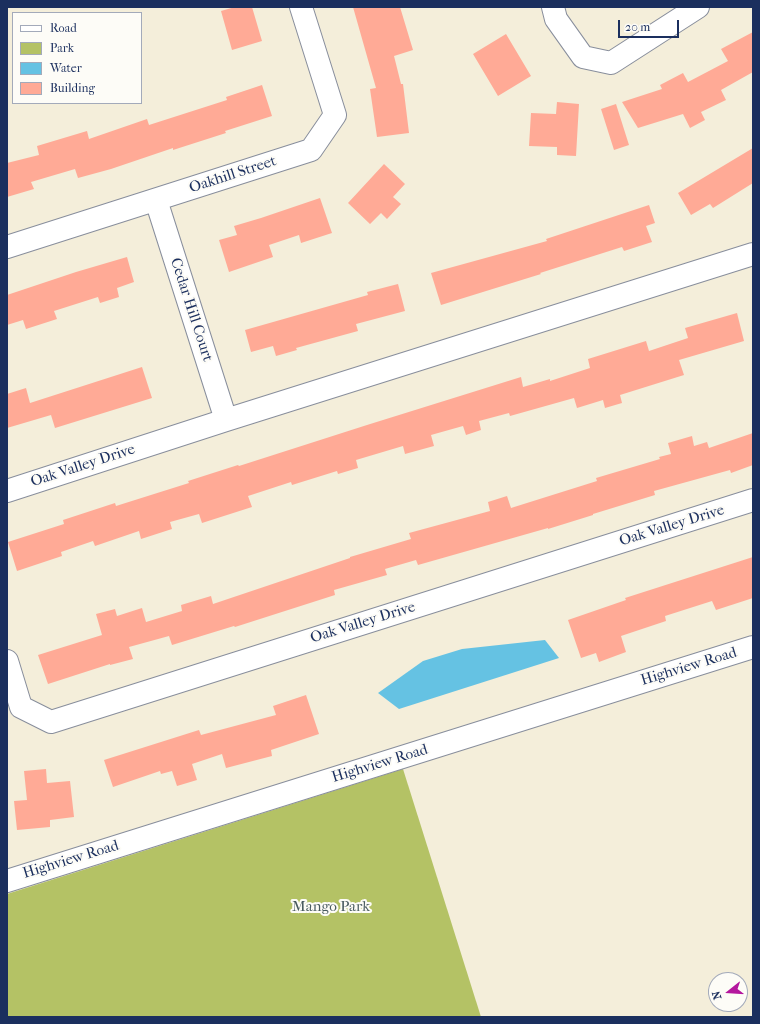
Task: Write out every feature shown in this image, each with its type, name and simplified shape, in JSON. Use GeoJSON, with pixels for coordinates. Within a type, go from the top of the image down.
{"type":"FeatureCollection","features":[{"type":"Feature","properties":{"kind":"street","name":"Oakhill Street"},"geometry":{"type":"LineString","coordinates":[[7,247],[311,150],[335,115],[302,7]]}},
{"type":"Feature","properties":{"kind":"street"},"geometry":{"type":"LineString","coordinates":[[553,7],[556,19],[583,57],[611,63],[698,7]]}},
{"type":"Feature","properties":{"kind":"street","name":"Cedar Hill Court"},"geometry":{"type":"LineString","coordinates":[[156,200],[226,420]]}},
{"type":"Feature","properties":{"kind":"street","name":"Oak Valley Drive"},"geometry":{"type":"LineString","coordinates":[[7,491],[226,420],[753,254]]}},
{"type":"Feature","properties":{"kind":"street","name":"Oak Valley Drive"},"geometry":{"type":"LineString","coordinates":[[7,661],[21,707],[51,722],[753,500]]}},
{"type":"Feature","properties":{"kind":"street","name":"Highview Road"},"geometry":{"type":"LineString","coordinates":[[7,880],[753,647]]}},
{"type":"Feature","properties":{"kind":"green space","name":"Mango Park"},"geometry":{"type":"Polygon","coordinates":[[[403,769],[481,1017],[7,1017],[7,894],[403,769]]]}},
{"type":"Feature","properties":{"kind":"water"},"geometry":{"type":"Polygon","coordinates":[[[545,640],[559,658],[399,709],[378,693],[423,661],[462,649],[545,640]]]}},
{"type":"Feature","properties":{"kind":"building"},"geometry":{"type":"Polygon","coordinates":[[[235,7],[252,7],[262,41],[232,50],[221,11],[235,7]]]}},
{"type":"Feature","properties":{"kind":"building"},"geometry":{"type":"Polygon","coordinates":[[[353,7],[400,7],[413,50],[394,56],[401,84],[403,84],[409,133],[377,137],[370,89],[376,88],[353,7]]]}},
{"type":"Feature","properties":{"kind":"building"},"geometry":{"type":"Polygon","coordinates":[[[753,32],[753,72],[721,90],[726,100],[701,112],[705,120],[690,128],[683,114],[638,128],[622,102],[662,89],[660,85],[683,73],[688,82],[728,61],[721,49],[753,32]]]}},
{"type":"Feature","properties":{"kind":"building"},"geometry":{"type":"Polygon","coordinates":[[[506,34],[531,76],[498,96],[473,54],[506,34]]]}},
{"type":"Feature","properties":{"kind":"building"},"geometry":{"type":"Polygon","coordinates":[[[262,85],[272,116],[225,131],[226,133],[173,150],[173,148],[111,169],[78,178],[75,169],[31,182],[34,189],[7,197],[7,163],[39,155],[37,146],[87,131],[89,139],[147,119],[149,125],[227,100],[226,97],[262,85]]]}},
{"type":"Feature","properties":{"kind":"building"},"geometry":{"type":"Polygon","coordinates":[[[557,102],[579,104],[576,156],[557,155],[557,147],[529,146],[531,113],[556,114],[557,102]]]}},
{"type":"Feature","properties":{"kind":"building"},"geometry":{"type":"Polygon","coordinates":[[[616,104],[629,145],[614,150],[601,109],[616,104]]]}},
{"type":"Feature","properties":{"kind":"building"},"geometry":{"type":"Polygon","coordinates":[[[753,148],[753,183],[713,208],[710,204],[691,215],[678,193],[753,148]]]}},
{"type":"Feature","properties":{"kind":"building"},"geometry":{"type":"Polygon","coordinates":[[[384,164],[405,184],[393,197],[401,204],[387,219],[381,213],[370,224],[348,203],[384,164]]]}},
{"type":"Feature","properties":{"kind":"building"},"geometry":{"type":"Polygon","coordinates":[[[320,198],[332,233],[301,243],[299,235],[269,245],[273,257],[229,272],[219,240],[237,235],[234,226],[320,198]]]}},
{"type":"Feature","properties":{"kind":"building"},"geometry":{"type":"Polygon","coordinates":[[[649,205],[655,223],[646,226],[652,242],[624,251],[622,247],[441,305],[431,273],[547,241],[546,239],[649,205]]]}},
{"type":"Feature","properties":{"kind":"building"},"geometry":{"type":"Polygon","coordinates":[[[127,257],[134,282],[117,288],[119,297],[100,303],[98,297],[54,311],[57,319],[26,329],[23,320],[7,325],[7,295],[127,257]]]}},
{"type":"Feature","properties":{"kind":"building"},"geometry":{"type":"Polygon","coordinates":[[[398,284],[405,311],[356,324],[358,331],[296,348],[297,350],[276,356],[273,346],[251,352],[245,330],[368,295],[367,292],[398,284]]]}},
{"type":"Feature","properties":{"kind":"building"},"geometry":{"type":"Polygon","coordinates":[[[737,313],[744,341],[679,360],[684,375],[620,395],[622,403],[605,408],[603,400],[577,408],[574,398],[510,416],[509,413],[479,421],[481,430],[466,435],[463,426],[431,435],[434,446],[405,454],[403,446],[356,460],[358,468],[338,474],[337,471],[292,485],[291,482],[248,496],[252,507],[202,523],[199,514],[170,522],[172,529],[141,539],[139,531],[95,546],[93,541],[61,552],[62,556],[17,571],[8,542],[64,524],[63,520],[115,503],[116,506],[189,483],[188,481],[238,465],[239,466],[521,377],[523,387],[550,379],[550,381],[590,368],[588,359],[646,341],[649,351],[688,338],[685,328],[737,313]]]}},
{"type":"Feature","properties":{"kind":"building"},"geometry":{"type":"Polygon","coordinates":[[[142,367],[152,398],[55,428],[51,415],[7,428],[7,394],[26,388],[30,403],[142,367]]]}},
{"type":"Feature","properties":{"kind":"building"},"geometry":{"type":"Polygon","coordinates":[[[753,433],[753,465],[731,473],[730,470],[654,491],[655,495],[548,529],[418,565],[416,560],[385,569],[387,575],[334,590],[335,595],[235,627],[234,626],[172,645],[169,636],[129,647],[133,659],[110,664],[48,684],[38,655],[102,635],[96,614],[115,609],[117,616],[142,608],[146,622],[182,611],[181,605],[211,596],[213,604],[350,557],[411,539],[409,533],[490,511],[488,502],[507,496],[511,508],[597,481],[596,478],[660,459],[659,457],[671,454],[668,443],[692,436],[694,446],[707,442],[709,448],[753,433]]]}},
{"type":"Feature","properties":{"kind":"building"},"geometry":{"type":"Polygon","coordinates":[[[753,557],[753,598],[716,610],[712,601],[665,616],[666,621],[621,636],[626,652],[599,662],[596,653],[581,658],[568,620],[626,600],[625,598],[753,557]]]}},
{"type":"Feature","properties":{"kind":"building"},"geometry":{"type":"Polygon","coordinates":[[[306,695],[319,734],[271,750],[272,756],[226,768],[222,754],[192,764],[197,780],[177,786],[172,771],[161,774],[160,771],[113,787],[104,760],[199,730],[201,735],[276,715],[273,706],[306,695]]]}},
{"type":"Feature","properties":{"kind":"building"},"geometry":{"type":"Polygon","coordinates":[[[46,769],[47,783],[70,781],[74,817],[50,820],[50,827],[17,830],[14,801],[27,800],[24,771],[46,769]]]}}]}
